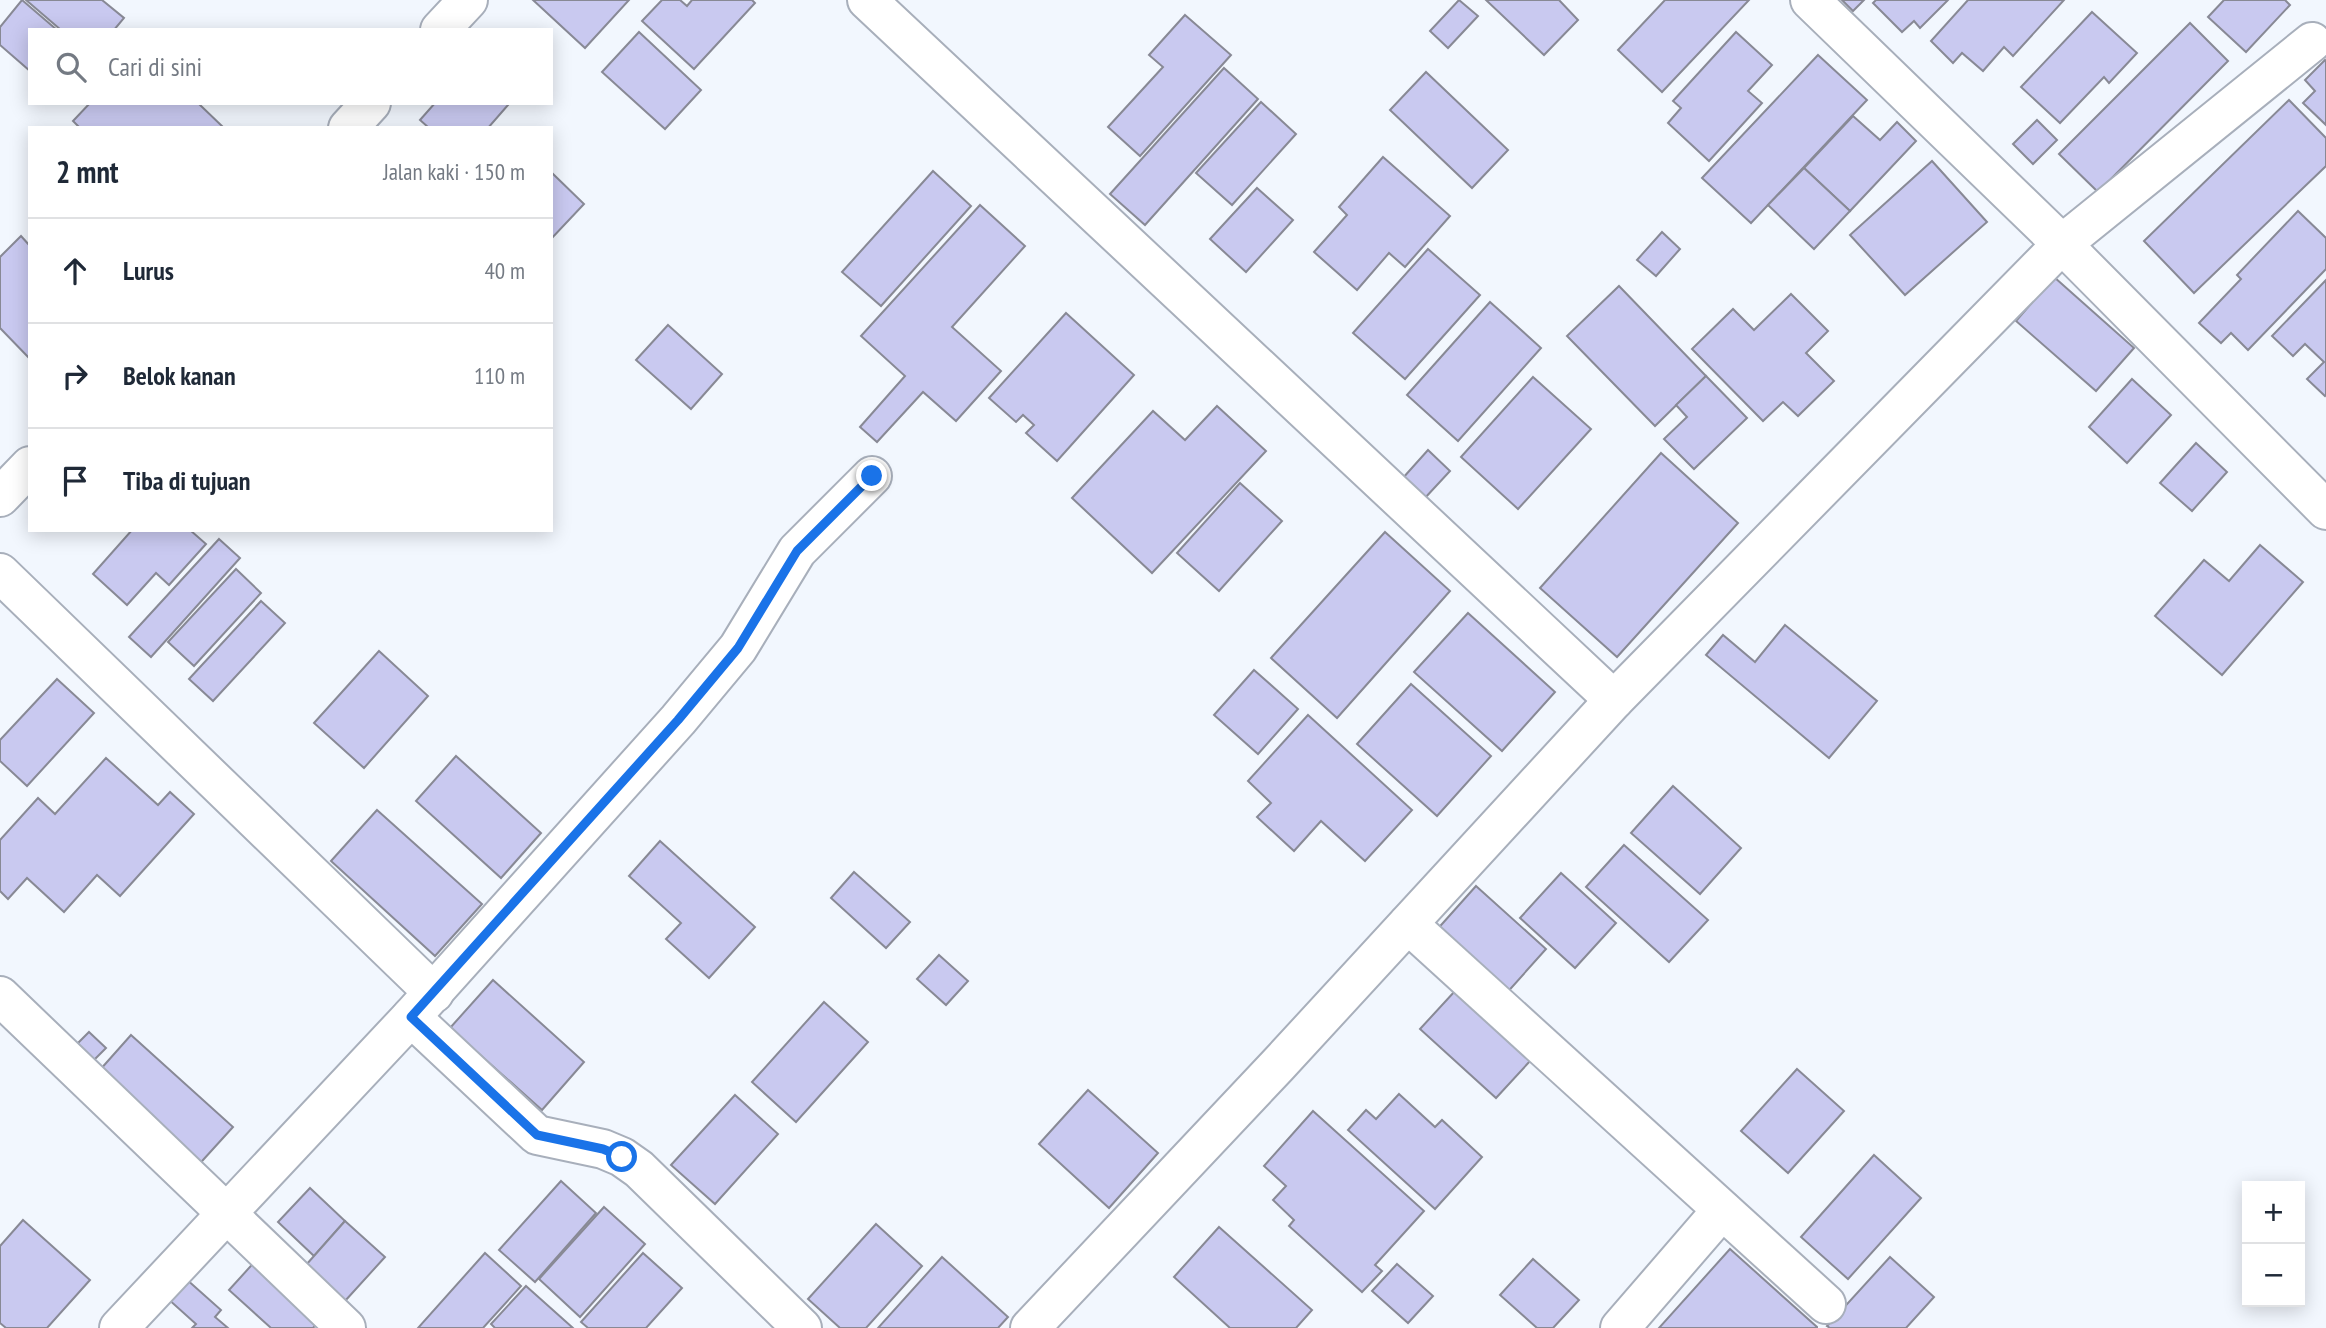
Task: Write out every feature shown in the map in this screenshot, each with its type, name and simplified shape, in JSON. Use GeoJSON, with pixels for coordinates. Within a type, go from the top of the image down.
{"type":"FeatureCollection","features":[{"type":"Feature","properties":{"kind":"street"},"geometry":{"type":"LineString","coordinates":[[442,28],[468,0]]}},
{"type":"Feature","properties":{"kind":"street"},"geometry":{"type":"LineString","coordinates":[[867,0],[1614,700]]}},
{"type":"Feature","properties":{"kind":"street"},"geometry":{"type":"LineString","coordinates":[[1810,0],[2062,244],[2326,510]]}},
{"type":"Feature","properties":{"kind":"street"},"geometry":{"type":"LineString","coordinates":[[1030,1328],[1614,700],[2062,244],[2312,42]]}},
{"type":"Feature","properties":{"kind":"street"},"geometry":{"type":"LineString","coordinates":[[350,126],[369,105]]}},
{"type":"Feature","properties":{"kind":"street"},"geometry":{"type":"LineString","coordinates":[[0,497],[28,468]]}},
{"type":"Feature","properties":{"kind":"street"},"geometry":{"type":"LineString","coordinates":[[118,1328],[423,1005],[678,720],[738,648],[797,551],[872,476]]}},
{"type":"Feature","properties":{"kind":"street"},"geometry":{"type":"LineString","coordinates":[[0,573],[423,1005],[537,1135],[603,1149],[622,1157],[639,1169],[802,1328]]}},
{"type":"Feature","properties":{"kind":"street"},"geometry":{"type":"LineString","coordinates":[[1408,924],[1826,1304]]}},
{"type":"Feature","properties":{"kind":"street"},"geometry":{"type":"LineString","coordinates":[[0,996],[346,1328]]}},
{"type":"Feature","properties":{"kind":"street"},"geometry":{"type":"LineString","coordinates":[[1620,1328],[1722,1210]]}},
{"type":"Feature","properties":{"kind":"building"},"geometry":{"type":"Polygon","coordinates":[[[22,0],[55,28],[28,28],[28,69],[0,45],[0,27],[22,0]]]}},
{"type":"Feature","properties":{"kind":"building"},"geometry":{"type":"Polygon","coordinates":[[[26,0],[102,0],[124,18],[116,28],[59,28],[26,0]]]}},
{"type":"Feature","properties":{"kind":"building"},"geometry":{"type":"Polygon","coordinates":[[[533,0],[629,0],[585,48],[533,0]]]}},
{"type":"Feature","properties":{"kind":"building"},"geometry":{"type":"Polygon","coordinates":[[[662,0],[680,0],[687,6],[692,0],[752,0],[755,3],[694,69],[642,21],[662,0]]]}},
{"type":"Feature","properties":{"kind":"building"},"geometry":{"type":"Polygon","coordinates":[[[1459,0],[1478,16],[1448,48],[1430,31],[1459,0]]]}},
{"type":"Feature","properties":{"kind":"building"},"geometry":{"type":"Polygon","coordinates":[[[1486,0],[1559,0],[1578,20],[1544,55],[1486,0]]]}},
{"type":"Feature","properties":{"kind":"building"},"geometry":{"type":"Polygon","coordinates":[[[1665,0],[1749,0],[1662,92],[1618,50],[1665,0]]]}},
{"type":"Feature","properties":{"kind":"building"},"geometry":{"type":"Polygon","coordinates":[[[1842,0],[1864,0],[1853,11],[1842,0]]]}},
{"type":"Feature","properties":{"kind":"building"},"geometry":{"type":"Polygon","coordinates":[[[1876,0],[1948,0],[1920,28],[1914,21],[1902,32],[1873,3],[1876,0]]]}},
{"type":"Feature","properties":{"kind":"building"},"geometry":{"type":"Polygon","coordinates":[[[1968,0],[2064,0],[2013,56],[2004,47],[1983,71],[1962,53],[1953,63],[1931,41],[1968,0]]]}},
{"type":"Feature","properties":{"kind":"building"},"geometry":{"type":"Polygon","coordinates":[[[2224,0],[2285,0],[2290,5],[2246,52],[2208,17],[2224,0]]]}},
{"type":"Feature","properties":{"kind":"building"},"geometry":{"type":"Polygon","coordinates":[[[2092,12],[2137,53],[2109,83],[2104,77],[2060,123],[2021,87],[2092,12]]]}},
{"type":"Feature","properties":{"kind":"building"},"geometry":{"type":"Polygon","coordinates":[[[1185,15],[1231,55],[1140,156],[1108,127],[1163,67],[1149,55],[1185,15]]]}},
{"type":"Feature","properties":{"kind":"building"},"geometry":{"type":"Polygon","coordinates":[[[2190,23],[2228,61],[2098,192],[2059,154],[2190,23]]]}},
{"type":"Feature","properties":{"kind":"building"},"geometry":{"type":"Polygon","coordinates":[[[639,32],[701,90],[665,129],[602,72],[639,32]]]}},
{"type":"Feature","properties":{"kind":"building"},"geometry":{"type":"Polygon","coordinates":[[[1736,32],[1772,65],[1748,91],[1762,103],[1709,161],[1668,123],[1681,108],[1673,101],[1736,32]]]}},
{"type":"Feature","properties":{"kind":"building"},"geometry":{"type":"Polygon","coordinates":[[[1818,55],[1867,100],[1751,223],[1702,178],[1818,55]]]}},
{"type":"Feature","properties":{"kind":"building"},"geometry":{"type":"Polygon","coordinates":[[[2325,60],[2326,125],[2303,103],[2315,91],[2305,80],[2325,60]]]}},
{"type":"Feature","properties":{"kind":"building"},"geometry":{"type":"Polygon","coordinates":[[[1224,68],[1258,99],[1145,225],[1110,194],[1224,68]]]}},
{"type":"Feature","properties":{"kind":"building"},"geometry":{"type":"Polygon","coordinates":[[[1426,72],[1508,150],[1472,188],[1390,110],[1426,72]]]}},
{"type":"Feature","properties":{"kind":"building"},"geometry":{"type":"Polygon","coordinates":[[[2289,100],[2326,138],[2326,166],[2194,293],[2144,241],[2289,100]]]}},
{"type":"Feature","properties":{"kind":"building"},"geometry":{"type":"Polygon","coordinates":[[[1261,102],[1296,134],[1232,205],[1196,173],[1261,102]]]}},
{"type":"Feature","properties":{"kind":"building"},"geometry":{"type":"Polygon","coordinates":[[[88,105],[200,105],[222,126],[78,126],[73,121],[88,105]]]}},
{"type":"Feature","properties":{"kind":"building"},"geometry":{"type":"Polygon","coordinates":[[[433,105],[508,105],[490,126],[427,126],[420,120],[433,105]]]}},
{"type":"Feature","properties":{"kind":"building"},"geometry":{"type":"Polygon","coordinates":[[[1853,116],[1880,140],[1897,122],[1916,141],[1850,211],[1804,168],[1853,116]]]}},
{"type":"Feature","properties":{"kind":"building"},"geometry":{"type":"Polygon","coordinates":[[[2037,120],[2057,140],[2033,164],[2013,144],[2037,120]]]}},
{"type":"Feature","properties":{"kind":"building"},"geometry":{"type":"Polygon","coordinates":[[[1383,157],[1450,216],[1405,267],[1389,253],[1357,290],[1314,252],[1347,215],[1339,207],[1383,157]]]}},
{"type":"Feature","properties":{"kind":"building"},"geometry":{"type":"Polygon","coordinates":[[[1932,161],[1987,222],[1905,295],[1850,235],[1932,161]]]}},
{"type":"Feature","properties":{"kind":"building"},"geometry":{"type":"Polygon","coordinates":[[[1804,168],[1850,211],[1814,249],[1768,205],[1804,168]]]}},
{"type":"Feature","properties":{"kind":"building"},"geometry":{"type":"Polygon","coordinates":[[[933,171],[971,206],[881,306],[842,272],[933,171]]]}},
{"type":"Feature","properties":{"kind":"building"},"geometry":{"type":"Polygon","coordinates":[[[553,174],[584,204],[553,237],[553,174]]]}},
{"type":"Feature","properties":{"kind":"building"},"geometry":{"type":"Polygon","coordinates":[[[1257,188],[1293,220],[1246,272],[1210,239],[1257,188]]]}},
{"type":"Feature","properties":{"kind":"building"},"geometry":{"type":"Polygon","coordinates":[[[980,205],[1025,246],[952,327],[1001,371],[956,421],[923,392],[877,442],[860,427],[905,376],[861,336],[980,205]]]}},
{"type":"Feature","properties":{"kind":"building"},"geometry":{"type":"Polygon","coordinates":[[[2298,211],[2326,238],[2326,269],[2248,350],[2231,333],[2221,343],[2199,323],[2241,279],[2237,275],[2298,211]]]}},
{"type":"Feature","properties":{"kind":"building"},"geometry":{"type":"Polygon","coordinates":[[[1662,232],[1680,249],[1656,276],[1637,260],[1662,232]]]}},
{"type":"Feature","properties":{"kind":"building"},"geometry":{"type":"Polygon","coordinates":[[[21,236],[28,244],[28,357],[0,328],[0,257],[21,236]]]}},
{"type":"Feature","properties":{"kind":"building"},"geometry":{"type":"Polygon","coordinates":[[[1428,249],[1480,295],[1405,379],[1353,333],[1428,249]]]}},
{"type":"Feature","properties":{"kind":"building"},"geometry":{"type":"Polygon","coordinates":[[[2054,277],[2134,348],[2096,391],[2016,321],[2054,277]]]}},
{"type":"Feature","properties":{"kind":"building"},"geometry":{"type":"Polygon","coordinates":[[[2326,280],[2325,396],[2307,379],[2324,362],[2305,344],[2293,356],[2272,336],[2326,280]]]}},
{"type":"Feature","properties":{"kind":"building"},"geometry":{"type":"Polygon","coordinates":[[[1619,286],[1706,376],[1655,426],[1567,336],[1619,286]]]}},
{"type":"Feature","properties":{"kind":"building"},"geometry":{"type":"Polygon","coordinates":[[[1791,294],[1828,331],[1806,353],[1834,381],[1798,416],[1783,402],[1763,421],[1692,349],[1733,309],[1754,330],[1791,294]]]}},
{"type":"Feature","properties":{"kind":"building"},"geometry":{"type":"Polygon","coordinates":[[[1490,302],[1541,348],[1458,441],[1407,395],[1490,302]]]}},
{"type":"Feature","properties":{"kind":"building"},"geometry":{"type":"Polygon","coordinates":[[[1066,313],[1134,375],[1057,461],[1026,433],[1034,425],[1023,415],[1016,422],[989,398],[1066,313]]]}},
{"type":"Feature","properties":{"kind":"building"},"geometry":{"type":"Polygon","coordinates":[[[668,325],[722,374],[691,409],[636,360],[668,325]]]}},
{"type":"Feature","properties":{"kind":"building"},"geometry":{"type":"Polygon","coordinates":[[[1706,376],[1747,418],[1694,469],[1664,439],[1687,417],[1676,405],[1706,376]]]}},
{"type":"Feature","properties":{"kind":"building"},"geometry":{"type":"Polygon","coordinates":[[[1533,377],[1591,429],[1518,509],[1461,457],[1533,377]]]}},
{"type":"Feature","properties":{"kind":"building"},"geometry":{"type":"Polygon","coordinates":[[[2132,379],[2171,415],[2127,463],[2089,427],[2132,379]]]}},
{"type":"Feature","properties":{"kind":"building"},"geometry":{"type":"Polygon","coordinates":[[[1217,406],[1266,451],[1152,573],[1072,498],[1153,411],[1185,440],[1217,406]]]}},
{"type":"Feature","properties":{"kind":"building"},"geometry":{"type":"Polygon","coordinates":[[[2196,443],[2227,472],[2192,511],[2160,483],[2196,443]]]}},
{"type":"Feature","properties":{"kind":"building"},"geometry":{"type":"Polygon","coordinates":[[[1428,450],[1450,471],[1424,499],[1402,479],[1428,450]]]}},
{"type":"Feature","properties":{"kind":"building"},"geometry":{"type":"Polygon","coordinates":[[[1661,453],[1738,523],[1617,657],[1540,588],[1661,453]]]}},
{"type":"Feature","properties":{"kind":"building"},"geometry":{"type":"Polygon","coordinates":[[[1240,483],[1282,521],[1219,591],[1177,553],[1240,483]]]}},
{"type":"Feature","properties":{"kind":"building"},"geometry":{"type":"Polygon","coordinates":[[[130,532],[192,532],[206,544],[169,585],[156,573],[127,605],[93,574],[130,532]]]}},
{"type":"Feature","properties":{"kind":"building"},"geometry":{"type":"Polygon","coordinates":[[[1385,532],[1450,591],[1337,718],[1271,658],[1385,532]]]}},
{"type":"Feature","properties":{"kind":"building"},"geometry":{"type":"Polygon","coordinates":[[[219,539],[240,558],[151,657],[129,637],[219,539]]]}},
{"type":"Feature","properties":{"kind":"building"},"geometry":{"type":"Polygon","coordinates":[[[2260,545],[2303,582],[2222,675],[2155,616],[2204,560],[2229,581],[2260,545]]]}},
{"type":"Feature","properties":{"kind":"building"},"geometry":{"type":"Polygon","coordinates":[[[236,569],[261,593],[194,666],[168,642],[236,569]]]}},
{"type":"Feature","properties":{"kind":"building"},"geometry":{"type":"Polygon","coordinates":[[[261,601],[285,623],[213,701],[189,679],[261,601]]]}},
{"type":"Feature","properties":{"kind":"building"},"geometry":{"type":"Polygon","coordinates":[[[1468,613],[1555,692],[1502,751],[1414,672],[1468,613]]]}},
{"type":"Feature","properties":{"kind":"building"},"geometry":{"type":"Polygon","coordinates":[[[1785,625],[1877,701],[1829,758],[1706,655],[1723,635],[1755,662],[1785,625]]]}},
{"type":"Feature","properties":{"kind":"building"},"geometry":{"type":"Polygon","coordinates":[[[379,651],[428,696],[364,768],[314,723],[379,651]]]}},
{"type":"Feature","properties":{"kind":"building"},"geometry":{"type":"Polygon","coordinates":[[[1254,670],[1298,709],[1258,754],[1214,715],[1254,670]]]}},
{"type":"Feature","properties":{"kind":"building"},"geometry":{"type":"Polygon","coordinates":[[[57,679],[94,713],[27,786],[0,761],[0,740],[57,679]]]}},
{"type":"Feature","properties":{"kind":"building"},"geometry":{"type":"Polygon","coordinates":[[[1411,684],[1491,756],[1437,816],[1357,744],[1411,684]]]}},
{"type":"Feature","properties":{"kind":"building"},"geometry":{"type":"Polygon","coordinates":[[[1308,715],[1412,810],[1365,861],[1321,821],[1294,851],[1257,817],[1271,803],[1248,781],[1308,715]]]}},
{"type":"Feature","properties":{"kind":"building"},"geometry":{"type":"Polygon","coordinates":[[[456,756],[541,833],[501,878],[416,801],[456,756]]]}},
{"type":"Feature","properties":{"kind":"building"},"geometry":{"type":"Polygon","coordinates":[[[106,758],[158,805],[170,792],[194,814],[120,896],[97,875],[64,912],[27,878],[8,899],[0,891],[0,840],[38,798],[55,814],[106,758]]]}},
{"type":"Feature","properties":{"kind":"building"},"geometry":{"type":"Polygon","coordinates":[[[1673,786],[1741,848],[1700,894],[1631,833],[1673,786]]]}},
{"type":"Feature","properties":{"kind":"building"},"geometry":{"type":"Polygon","coordinates":[[[377,810],[482,904],[435,956],[331,861],[377,810]]]}},
{"type":"Feature","properties":{"kind":"building"},"geometry":{"type":"Polygon","coordinates":[[[660,841],[755,927],[709,978],[666,939],[681,923],[629,876],[660,841]]]}},
{"type":"Feature","properties":{"kind":"building"},"geometry":{"type":"Polygon","coordinates":[[[1624,845],[1708,920],[1669,962],[1586,887],[1624,845]]]}},
{"type":"Feature","properties":{"kind":"building"},"geometry":{"type":"Polygon","coordinates":[[[854,872],[910,922],[886,948],[831,898],[854,872]]]}},
{"type":"Feature","properties":{"kind":"building"},"geometry":{"type":"Polygon","coordinates":[[[1561,873],[1616,923],[1575,968],[1520,918],[1561,873]]]}},
{"type":"Feature","properties":{"kind":"building"},"geometry":{"type":"Polygon","coordinates":[[[1476,886],[1546,949],[1504,996],[1434,933],[1476,886]]]}},
{"type":"Feature","properties":{"kind":"building"},"geometry":{"type":"Polygon","coordinates":[[[939,955],[968,981],[946,1005],[917,979],[939,955]]]}},
{"type":"Feature","properties":{"kind":"building"},"geometry":{"type":"Polygon","coordinates":[[[493,980],[584,1062],[542,1110],[450,1028],[493,980]]]}},
{"type":"Feature","properties":{"kind":"building"},"geometry":{"type":"Polygon","coordinates":[[[1455,991],[1531,1060],[1496,1098],[1420,1029],[1455,991]]]}},
{"type":"Feature","properties":{"kind":"building"},"geometry":{"type":"Polygon","coordinates":[[[824,1002],[868,1042],[796,1122],[752,1082],[824,1002]]]}},
{"type":"Feature","properties":{"kind":"building"},"geometry":{"type":"Polygon","coordinates":[[[89,1032],[106,1048],[83,1071],[66,1055],[89,1032]]]}},
{"type":"Feature","properties":{"kind":"building"},"geometry":{"type":"Polygon","coordinates":[[[131,1035],[233,1127],[193,1171],[91,1080],[131,1035]]]}},
{"type":"Feature","properties":{"kind":"building"},"geometry":{"type":"Polygon","coordinates":[[[1797,1069],[1844,1111],[1788,1173],[1741,1131],[1797,1069]]]}},
{"type":"Feature","properties":{"kind":"building"},"geometry":{"type":"Polygon","coordinates":[[[1088,1090],[1158,1153],[1109,1208],[1039,1144],[1088,1090]]]}},
{"type":"Feature","properties":{"kind":"building"},"geometry":{"type":"Polygon","coordinates":[[[1399,1094],[1435,1127],[1442,1120],[1482,1157],[1435,1209],[1348,1130],[1366,1110],[1376,1119],[1399,1094]]]}},
{"type":"Feature","properties":{"kind":"building"},"geometry":{"type":"Polygon","coordinates":[[[735,1095],[778,1134],[715,1204],[671,1165],[735,1095]]]}},
{"type":"Feature","properties":{"kind":"building"},"geometry":{"type":"Polygon","coordinates":[[[1313,1111],[1424,1211],[1375,1265],[1382,1271],[1362,1292],[1289,1226],[1294,1220],[1273,1200],[1286,1186],[1264,1166],[1313,1111]]]}},
{"type":"Feature","properties":{"kind":"building"},"geometry":{"type":"Polygon","coordinates":[[[1874,1155],[1921,1198],[1848,1279],[1801,1237],[1874,1155]]]}},
{"type":"Feature","properties":{"kind":"building"},"geometry":{"type":"Polygon","coordinates":[[[561,1181],[596,1213],[535,1282],[499,1250],[561,1181]]]}},
{"type":"Feature","properties":{"kind":"building"},"geometry":{"type":"Polygon","coordinates":[[[310,1188],[345,1221],[314,1256],[278,1222],[310,1188]]]}},
{"type":"Feature","properties":{"kind":"building"},"geometry":{"type":"Polygon","coordinates":[[[604,1207],[645,1244],[580,1317],[539,1279],[604,1207]]]}},
{"type":"Feature","properties":{"kind":"building"},"geometry":{"type":"Polygon","coordinates":[[[23,1220],[90,1280],[47,1328],[6,1328],[0,1323],[0,1246],[23,1220]]]}},
{"type":"Feature","properties":{"kind":"building"},"geometry":{"type":"Polygon","coordinates":[[[345,1221],[385,1257],[345,1301],[306,1265],[345,1221]]]}},
{"type":"Feature","properties":{"kind":"building"},"geometry":{"type":"Polygon","coordinates":[[[876,1224],[922,1266],[866,1328],[840,1328],[808,1299],[876,1224]]]}},
{"type":"Feature","properties":{"kind":"building"},"geometry":{"type":"Polygon","coordinates":[[[1219,1227],[1312,1310],[1296,1328],[1230,1328],[1174,1277],[1219,1227]]]}},
{"type":"Feature","properties":{"kind":"building"},"geometry":{"type":"Polygon","coordinates":[[[1730,1249],[1817,1327],[1817,1328],[1659,1328],[1730,1249]]]}},
{"type":"Feature","properties":{"kind":"building"},"geometry":{"type":"Polygon","coordinates":[[[485,1253],[521,1286],[483,1328],[418,1328],[485,1253]]]}},
{"type":"Feature","properties":{"kind":"building"},"geometry":{"type":"Polygon","coordinates":[[[643,1253],[682,1288],[646,1328],[588,1328],[581,1322],[643,1253]]]}},
{"type":"Feature","properties":{"kind":"building"},"geometry":{"type":"Polygon","coordinates":[[[259,1257],[324,1316],[313,1328],[271,1328],[229,1290],[259,1257]]]}},
{"type":"Feature","properties":{"kind":"building"},"geometry":{"type":"Polygon","coordinates":[[[942,1257],[1008,1317],[998,1328],[878,1328],[942,1257]]]}},
{"type":"Feature","properties":{"kind":"building"},"geometry":{"type":"Polygon","coordinates":[[[1890,1257],[1934,1297],[1906,1328],[1827,1326],[1890,1257]]]}},
{"type":"Feature","properties":{"kind":"building"},"geometry":{"type":"Polygon","coordinates":[[[1533,1259],[1579,1300],[1553,1328],[1537,1328],[1500,1295],[1533,1259]]]}},
{"type":"Feature","properties":{"kind":"building"},"geometry":{"type":"Polygon","coordinates":[[[1397,1264],[1433,1296],[1408,1323],[1372,1291],[1397,1264]]]}},
{"type":"Feature","properties":{"kind":"building"},"geometry":{"type":"Polygon","coordinates":[[[185,1278],[221,1310],[215,1317],[228,1328],[192,1328],[196,1324],[167,1298],[185,1278]]]}},
{"type":"Feature","properties":{"kind":"building"},"geometry":{"type":"Polygon","coordinates":[[[526,1286],[573,1328],[495,1328],[491,1324],[526,1286]]]}},
{"type":"Feature","properties":{"kind":"route"},"geometry":{"type":"LineString","coordinates":[[622,1157],[603,1149],[537,1135],[411,1017],[678,720],[738,648],[797,551],[872,476]]}}]}
